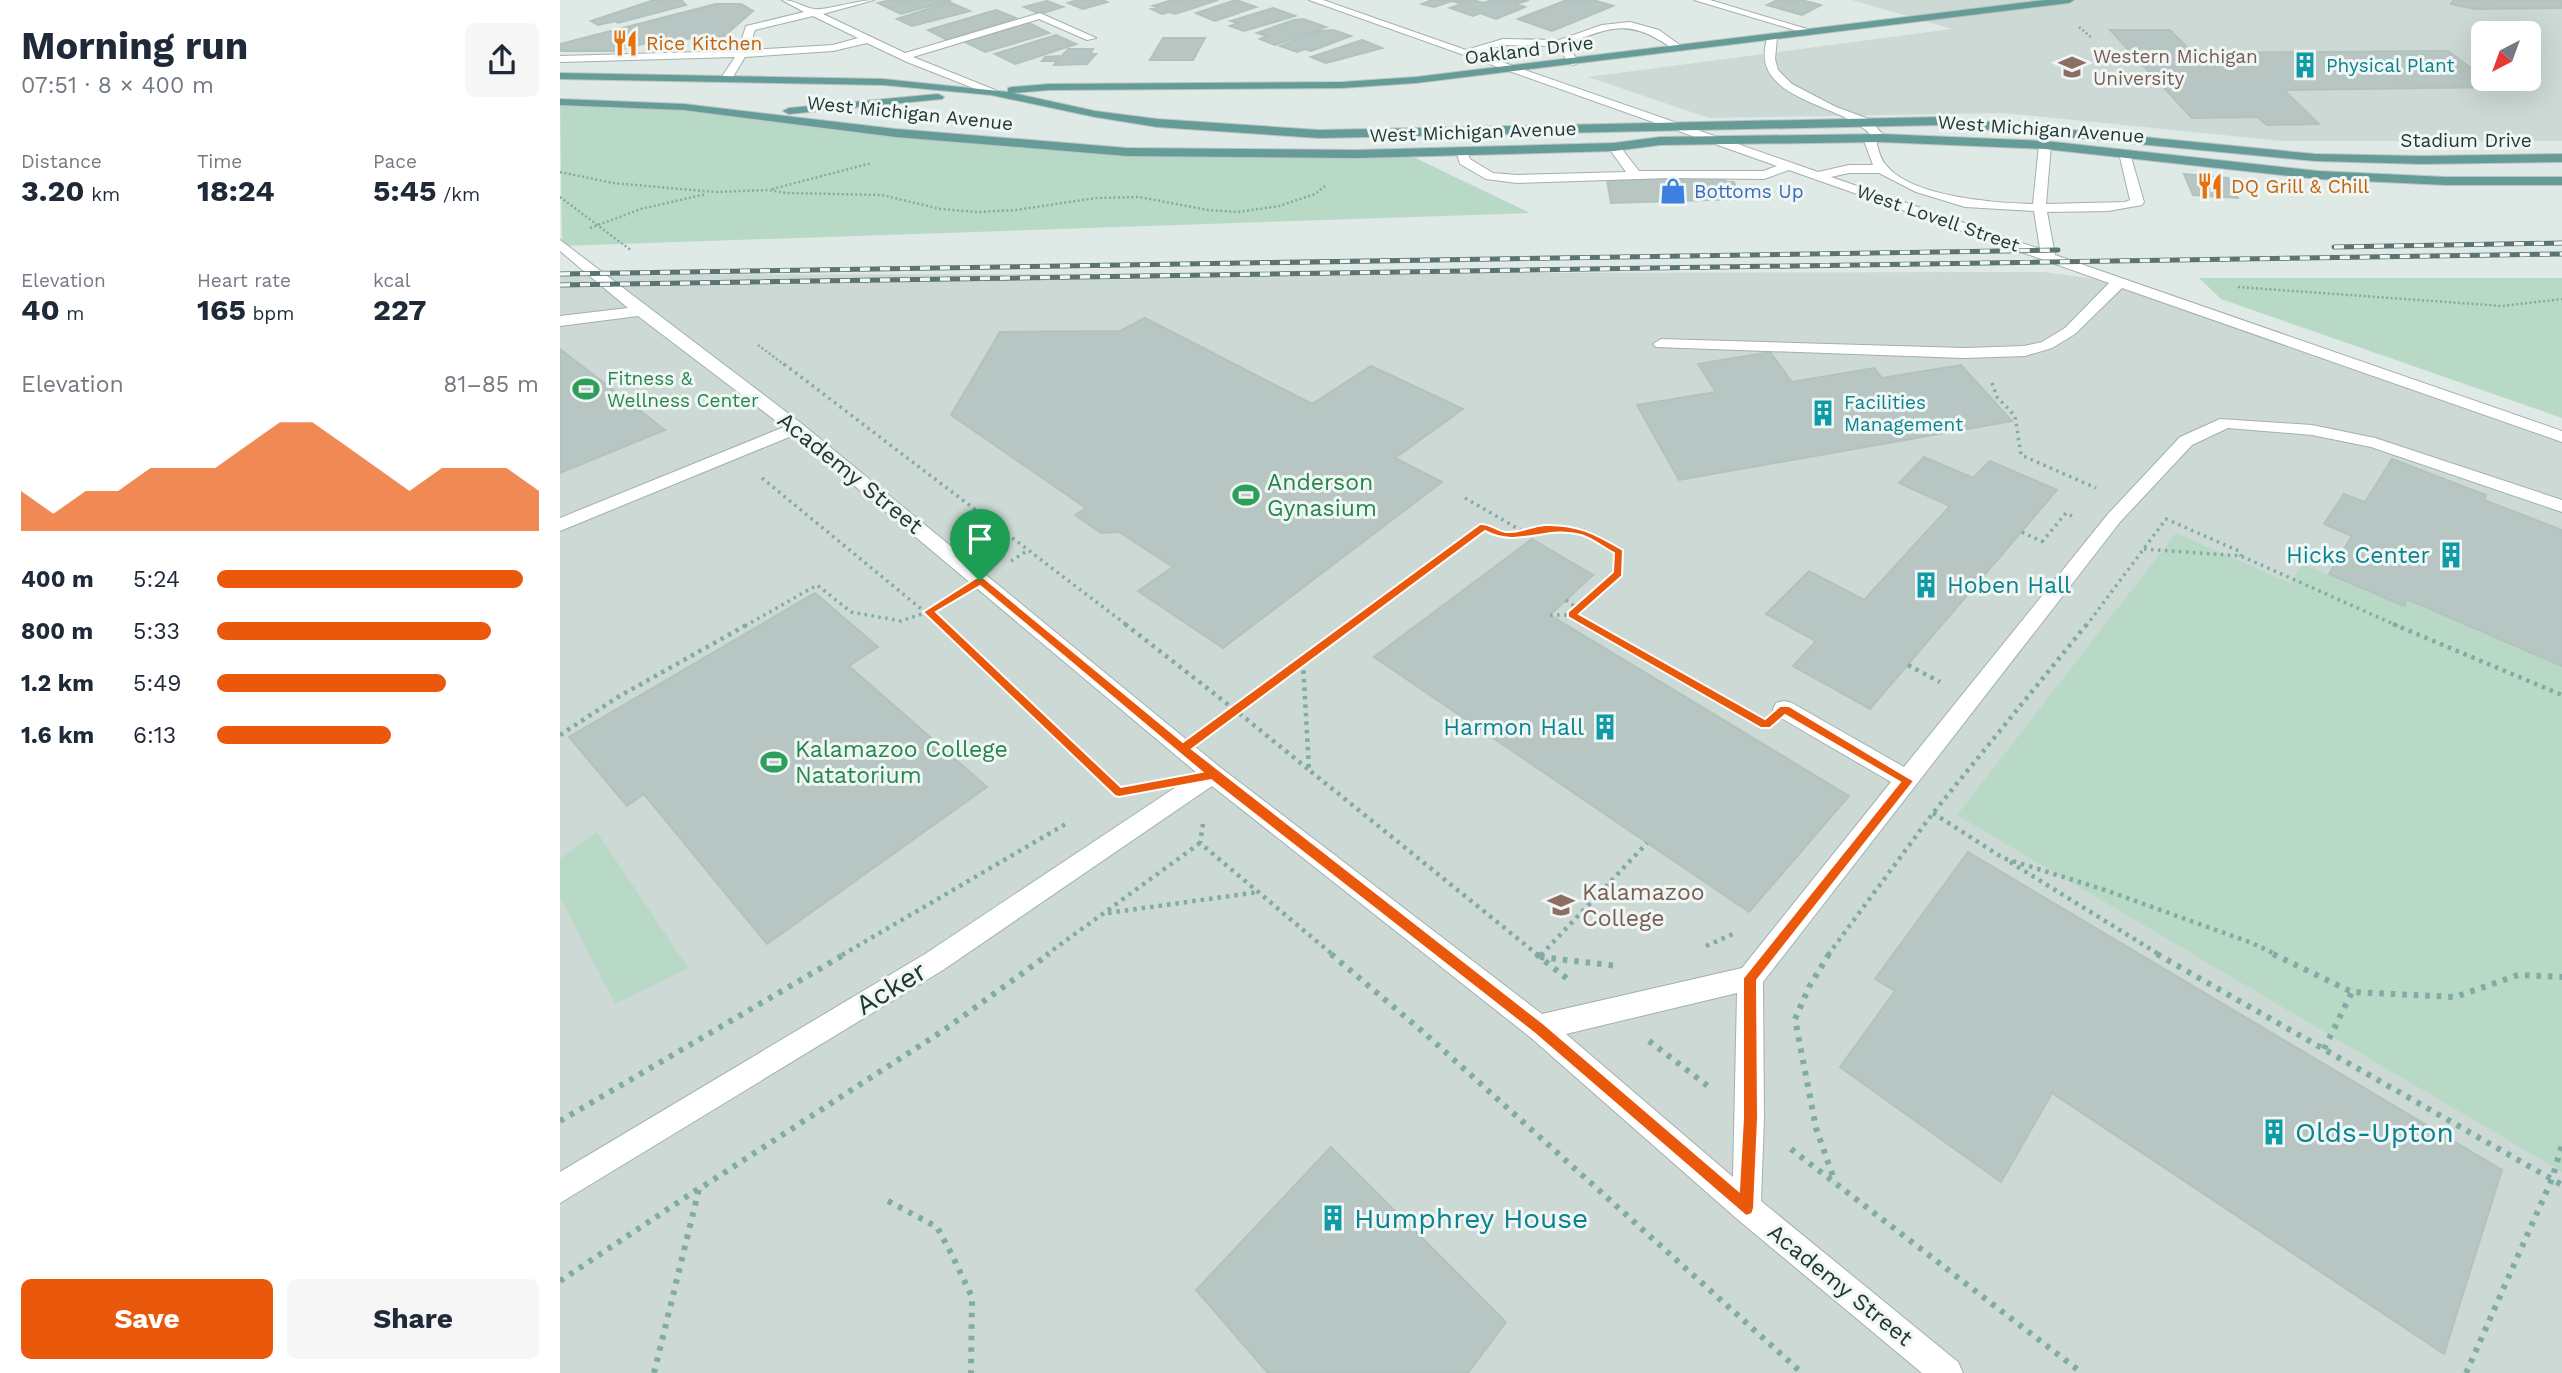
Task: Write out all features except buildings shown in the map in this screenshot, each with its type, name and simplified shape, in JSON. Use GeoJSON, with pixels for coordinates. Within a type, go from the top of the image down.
{"type":"FeatureCollection","features":[{"type":"Feature","properties":{"kind":"main road","name":"Oakland Drive"},"geometry":{"type":"LineString","coordinates":[[991,92],[1049,87],[1342,85],[1513,70],[2069,0]]}},
{"type":"Feature","properties":{"kind":"main road","name":"West Michigan Avenue"},"geometry":{"type":"LineString","coordinates":[[560,76],[871,81],[991,92],[1095,114],[1240,131],[1319,134],[1423,133],[1670,125],[1940,121],[2013,126],[2281,155],[2371,159]]}},
{"type":"Feature","properties":{"kind":"main road"},"geometry":{"type":"LineString","coordinates":[[752,114],[991,92]]}},
{"type":"Feature","properties":{"kind":"main road","name":"West Michigan Avenue"},"geometry":{"type":"LineString","coordinates":[[560,102],[684,107],[896,133],[1127,152],[1357,154],[1614,146],[1660,141],[1875,138],[2045,145],[2318,175],[2388,179]]}},
{"type":"Feature","properties":{"kind":"main road","name":"Stadium Drive"},"geometry":{"type":"LineString","coordinates":[[2371,159],[2562,158]]}},
{"type":"Feature","properties":{"kind":"main road","name":"Stadium Drive"},"geometry":{"type":"LineString","coordinates":[[2388,179],[2562,181]]}},
{"type":"Feature","properties":{"kind":"street"},"geometry":{"type":"LineString","coordinates":[[787,0],[905,57],[991,92]]}},
{"type":"Feature","properties":{"kind":"street"},"geometry":{"type":"LineString","coordinates":[[727,78],[742,54],[750,28],[869,0]]}},
{"type":"Feature","properties":{"kind":"street","name":"West Lovell Street"},"geometry":{"type":"LineString","coordinates":[[1314,0],[2562,438]]}},
{"type":"Feature","properties":{"kind":"street"},"geometry":{"type":"LineString","coordinates":[[1332,6],[1350,0]]}},
{"type":"Feature","properties":{"kind":"street"},"geometry":{"type":"LineString","coordinates":[[1699,0],[1812,32]]}},
{"type":"Feature","properties":{"kind":"street"},"geometry":{"type":"LineString","coordinates":[[905,57],[1040,16],[1091,38]]}},
{"type":"Feature","properties":{"kind":"street"},"geometry":{"type":"LineString","coordinates":[[1465,53],[1503,42],[1560,43],[1600,29],[1626,25],[1651,29],[1680,49]]}},
{"type":"Feature","properties":{"kind":"street"},"geometry":{"type":"LineString","coordinates":[[1772,38],[1770,59],[1773,71],[1788,86],[1832,109],[1865,121],[1875,138],[1881,169]]}},
{"type":"Feature","properties":{"kind":"street"},"geometry":{"type":"LineString","coordinates":[[560,60],[833,48],[868,39]]}},
{"type":"Feature","properties":{"kind":"street"},"geometry":{"type":"LineString","coordinates":[[1560,43],[1574,62]]}},
{"type":"Feature","properties":{"kind":"street"},"geometry":{"type":"LineString","coordinates":[[2045,145],[2039,205],[2048,257]]}},
{"type":"Feature","properties":{"kind":"street"},"geometry":{"type":"LineString","coordinates":[[1614,146],[1635,175]]}},
{"type":"Feature","properties":{"kind":"street"},"geometry":{"type":"LineString","coordinates":[[1462,151],[1464,161],[1469,166],[1490,176],[1517,179],[1764,174],[1788,166]]}},
{"type":"Feature","properties":{"kind":"street"},"geometry":{"type":"LineString","coordinates":[[1818,176],[1849,169],[1881,169],[1907,183],[1965,202],[2106,208],[2132,206],[2137,202],[2125,153]]}},
{"type":"Feature","properties":{"kind":"street"},"geometry":{"type":"LineString","coordinates":[[1943,220],[1965,202]]}},
{"type":"Feature","properties":{"kind":"street","name":"Academy Street"},"geometry":{"type":"LineString","coordinates":[[560,244],[641,311],[796,428],[1213,774],[1539,1028],[1746,1208],[1947,1373]]}},
{"type":"Feature","properties":{"kind":"street"},"geometry":{"type":"LineString","coordinates":[[1661,344],[1964,353],[2025,352],[2046,345],[2070,331],[2119,282]]}},
{"type":"Feature","properties":{"kind":"street"},"geometry":{"type":"LineString","coordinates":[[560,321],[641,311]]}},
{"type":"Feature","properties":{"kind":"street"},"geometry":{"type":"LineString","coordinates":[[1539,1028],[1750,978],[2114,518],[2186,441],[2226,423],[2312,430],[2375,443],[2562,506]]}},
{"type":"Feature","properties":{"kind":"street"},"geometry":{"type":"LineString","coordinates":[[560,525],[796,428]]}},
{"type":"Feature","properties":{"kind":"street"},"geometry":{"type":"LineString","coordinates":[[1784,709],[1903,786]]}},
{"type":"Feature","properties":{"kind":"street","name":"Acker"},"geometry":{"type":"LineString","coordinates":[[560,1188],[934,962],[1213,774]]}},
{"type":"Feature","properties":{"kind":"street"},"geometry":{"type":"LineString","coordinates":[[1746,1208],[1750,1118],[1750,978]]}},
{"type":"Feature","properties":{"kind":"path"},"geometry":{"type":"LineString","coordinates":[[768,190],[876,162]]}},
{"type":"Feature","properties":{"kind":"path"},"geometry":{"type":"LineString","coordinates":[[585,229],[641,209],[715,192]]}},
{"type":"Feature","properties":{"kind":"path"},"geometry":{"type":"LineString","coordinates":[[560,197],[632,251]]}},
{"type":"Feature","properties":{"kind":"path"},"geometry":{"type":"LineString","coordinates":[[2237,287],[2502,306],[2562,299]]}},
{"type":"Feature","properties":{"kind":"path"},"geometry":{"type":"LineString","coordinates":[[758,345],[1100,604],[1309,770]]}},
{"type":"Feature","properties":{"kind":"path"},"geometry":{"type":"LineString","coordinates":[[1990,379],[1997,397],[2015,416],[2021,455],[2107,492]]}},
{"type":"Feature","properties":{"kind":"path"},"geometry":{"type":"LineString","coordinates":[[796,428],[756,473],[928,612],[1119,792]]}},
{"type":"Feature","properties":{"kind":"path"},"geometry":{"type":"LineString","coordinates":[[1465,498],[1527,535]]}},
{"type":"Feature","properties":{"kind":"path"},"geometry":{"type":"LineString","coordinates":[[1836,1184],[1815,1128],[1795,1019],[1809,987],[1837,940],[1933,813],[2059,661],[2166,519],[2239,551],[2241,555]]}},
{"type":"Feature","properties":{"kind":"path"},"geometry":{"type":"LineString","coordinates":[[1183,749],[1484,527],[1502,536],[1527,535],[1543,528],[1584,532],[1620,552],[1618,573],[1572,615]]}},
{"type":"Feature","properties":{"kind":"path"},"geometry":{"type":"LineString","coordinates":[[2022,532],[2042,542]]}},
{"type":"Feature","properties":{"kind":"path"},"geometry":{"type":"LineString","coordinates":[[2143,549],[2241,555],[2377,617],[2562,695]]}},
{"type":"Feature","properties":{"kind":"path"},"geometry":{"type":"LineString","coordinates":[[560,735],[618,697],[817,584],[851,612],[901,621],[928,612],[980,581]]}},
{"type":"Feature","properties":{"kind":"path"},"geometry":{"type":"LineString","coordinates":[[1566,600],[1578,609]]}},
{"type":"Feature","properties":{"kind":"path"},"geometry":{"type":"LineString","coordinates":[[1550,614],[1572,615],[1766,725],[1784,709]]}},
{"type":"Feature","properties":{"kind":"path"},"geometry":{"type":"LineString","coordinates":[[1908,665],[1942,683]]}},
{"type":"Feature","properties":{"kind":"path"},"geometry":{"type":"LineString","coordinates":[[560,1281],[944,1030],[1200,843],[1213,774]]}},
{"type":"Feature","properties":{"kind":"path"},"geometry":{"type":"LineString","coordinates":[[1903,786],[1933,813],[2132,939],[2562,1185]]}},
{"type":"Feature","properties":{"kind":"path"},"geometry":{"type":"LineString","coordinates":[[1107,799],[1119,792],[1132,790]]}},
{"type":"Feature","properties":{"kind":"path"},"geometry":{"type":"LineString","coordinates":[[560,1121],[1071,820]]}},
{"type":"Feature","properties":{"kind":"path"},"geometry":{"type":"LineString","coordinates":[[1200,843],[1422,1031],[1802,1373]]}},
{"type":"Feature","properties":{"kind":"path"},"geometry":{"type":"LineString","coordinates":[[1621,967],[1539,957],[1647,843]]}},
{"type":"Feature","properties":{"kind":"path"},"geometry":{"type":"LineString","coordinates":[[2003,858],[2252,943],[2352,992],[2455,997],[2518,975],[2562,977]]}},
{"type":"Feature","properties":{"kind":"path"},"geometry":{"type":"LineString","coordinates":[[1104,913],[1260,892]]}},
{"type":"Feature","properties":{"kind":"path"},"geometry":{"type":"LineString","coordinates":[[1696,951],[1742,929]]}},
{"type":"Feature","properties":{"kind":"path"},"geometry":{"type":"LineString","coordinates":[[2325,1049],[2352,992]]}},
{"type":"Feature","properties":{"kind":"path"},"geometry":{"type":"LineString","coordinates":[[2466,1373],[2552,1179],[2562,1145]]}},
{"type":"Feature","properties":{"kind":"path"},"geometry":{"type":"LineString","coordinates":[[654,1373],[699,1189]]}},
{"type":"Feature","properties":{"kind":"path"},"geometry":{"type":"LineString","coordinates":[[888,1200],[937,1227],[951,1253],[972,1297],[971,1373]]}},
{"type":"Feature","properties":{"kind":"shaded area","name":"Western Michigan University"},"geometry":{"type":"Polygon","coordinates":[[[1852,0],[2562,0],[2562,141],[2282,141],[2004,113],[1709,118],[1588,77],[1952,29],[1852,0]]]}},
{"type":"Feature","properties":{"kind":"shaded area","name":"Kalamazoo College"},"geometry":{"type":"Polygon","coordinates":[[[2043,272],[2119,282],[2562,437],[2562,1373],[560,1373],[560,275],[2043,272]]]}},
{"type":"Feature","properties":{"kind":"green space"},"geometry":{"type":"Polygon","coordinates":[[[560,102],[684,107],[896,133],[1127,152],[1405,153],[1530,213],[562,246],[560,102]]]}},
{"type":"Feature","properties":{"kind":"green space"},"geometry":{"type":"Polygon","coordinates":[[[2199,278],[2562,278],[2562,418],[2221,299],[2199,278]]]}},
{"type":"Feature","properties":{"kind":"green space"},"geometry":{"type":"Polygon","coordinates":[[[2176,533],[2290,583],[2303,564],[2403,606],[2407,599],[2562,666],[2562,1172],[1957,815],[2176,533]]]}},
{"type":"Feature","properties":{"kind":"green space"},"geometry":{"type":"Polygon","coordinates":[[[597,832],[688,968],[615,1004],[560,897],[560,859],[597,832]]]}},
{"type":"Feature","properties":{"kind":"railway"},"geometry":{"type":"LineString","coordinates":[[2334,247],[2562,243]]}},
{"type":"Feature","properties":{"kind":"railway"},"geometry":{"type":"LineString","coordinates":[[560,274],[2058,250]]}},
{"type":"Feature","properties":{"kind":"railway"},"geometry":{"type":"LineString","coordinates":[[560,285],[2562,254]]}},
{"type":"Feature","properties":{"kind":"place","name":"Rice Kitchen"},"geometry":{"type":"Point","coordinates":[625,43]}},
{"type":"Feature","properties":{"kind":"place","name":"Physical Plant"},"geometry":{"type":"Point","coordinates":[2305,65]}},
{"type":"Feature","properties":{"kind":"place","name":"Western Michigan University"},"geometry":{"type":"Point","coordinates":[2072,67]}},
{"type":"Feature","properties":{"kind":"place","name":"DQ Grill & Chill"},"geometry":{"type":"Point","coordinates":[2210,186]}},
{"type":"Feature","properties":{"kind":"place","name":"Bottoms Up"},"geometry":{"type":"Point","coordinates":[1673,191]}},
{"type":"Feature","properties":{"kind":"place","name":"Fitness & Wellness Center"},"geometry":{"type":"Point","coordinates":[586,389]}},
{"type":"Feature","properties":{"kind":"place","name":"Facilities Management"},"geometry":{"type":"Point","coordinates":[1823,413]}},
{"type":"Feature","properties":{"kind":"place","name":"Anderson Gynasium"},"geometry":{"type":"Point","coordinates":[1246,495]}},
{"type":"Feature","properties":{"kind":"place","name":"Hicks Center"},"geometry":{"type":"Point","coordinates":[2451,555]}},
{"type":"Feature","properties":{"kind":"place","name":"Hoben Hall"},"geometry":{"type":"Point","coordinates":[1926,585]}},
{"type":"Feature","properties":{"kind":"place","name":"Harmon Hall"},"geometry":{"type":"Point","coordinates":[1605,727]}},
{"type":"Feature","properties":{"kind":"place","name":"Kalamazoo College Natatorium"},"geometry":{"type":"Point","coordinates":[774,762]}},
{"type":"Feature","properties":{"kind":"place","name":"Kalamazoo College"},"geometry":{"type":"Point","coordinates":[1561,905]}},
{"type":"Feature","properties":{"kind":"place","name":"Olds-Upton"},"geometry":{"type":"Point","coordinates":[2274,1132]}},
{"type":"Feature","properties":{"kind":"place","name":"Humphrey House"},"geometry":{"type":"Point","coordinates":[1333,1218]}},
{"type":"Feature","properties":{"kind":"route"},"geometry":{"type":"LineString","coordinates":[[980,581],[928,612],[1119,792],[1213,774],[1183,749],[1484,527],[1502,536],[1527,535],[1543,528],[1584,532],[1620,552],[1618,573],[1572,615],[1766,725],[1784,709],[1908,781],[1750,978],[1750,1118],[1746,1208],[1539,1028],[1213,774],[980,581]]}}]}
